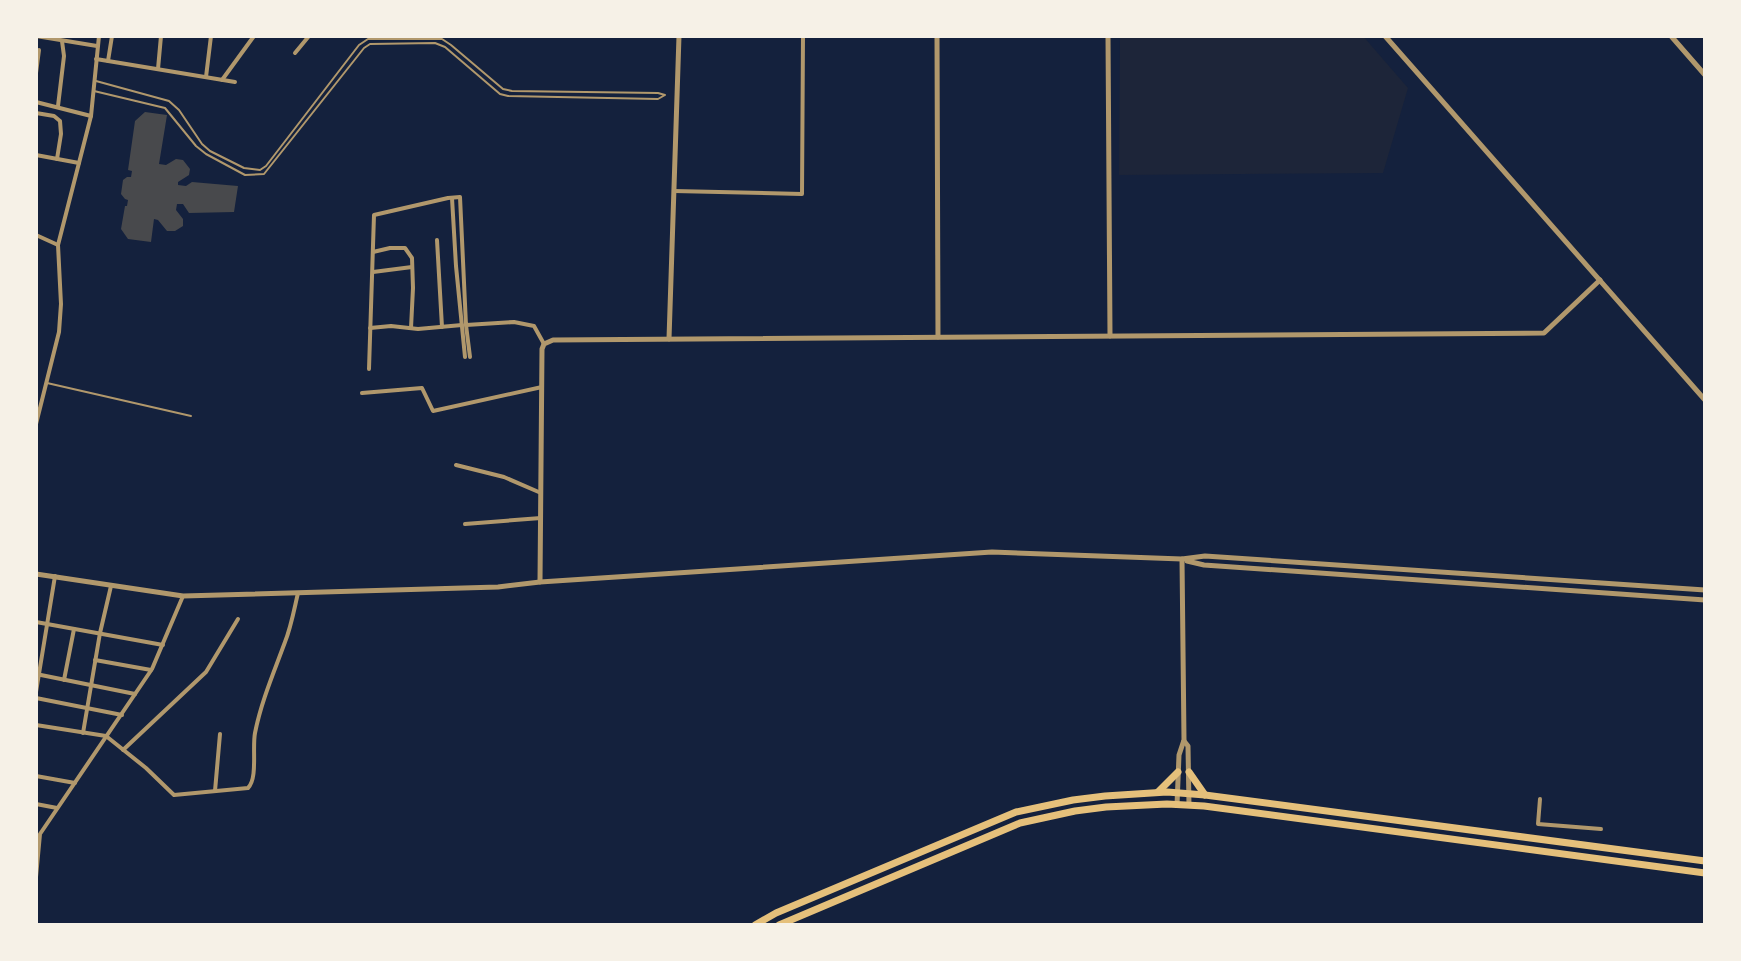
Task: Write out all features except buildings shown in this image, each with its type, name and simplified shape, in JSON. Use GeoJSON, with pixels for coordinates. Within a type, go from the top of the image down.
{"type":"FeatureCollection","features":[{"type":"Feature","properties":{"kind":"highway"},"geometry":{"type":"LineString","coordinates":[[1156,793],[1178,772]]}},
{"type":"Feature","properties":{"kind":"highway"},"geometry":{"type":"LineString","coordinates":[[1189,772],[1205,795]]}},
{"type":"Feature","properties":{"kind":"highway"},"geometry":{"type":"LineString","coordinates":[[755,925],[776,913],[1016,812],[1073,800],[1156,793],[1205,795],[1705,861]]}},
{"type":"Feature","properties":{"kind":"highway"},"geometry":{"type":"LineString","coordinates":[[779,925],[1020,823],[1106,807],[1189,805],[1705,873]]}},
{"type":"Feature","properties":{"kind":"street"},"geometry":{"type":"LineString","coordinates":[[36,36],[98,47]]}},
{"type":"Feature","properties":{"kind":"street"},"geometry":{"type":"LineString","coordinates":[[78,43],[79,36]]}},
{"type":"Feature","properties":{"kind":"street"},"geometry":{"type":"LineString","coordinates":[[36,424],[61,318],[58,245],[91,116],[99,36]]}},
{"type":"Feature","properties":{"kind":"street"},"geometry":{"type":"LineString","coordinates":[[108,61],[112,36]]}},
{"type":"Feature","properties":{"kind":"street"},"geometry":{"type":"LineString","coordinates":[[158,69],[161,36]]}},
{"type":"Feature","properties":{"kind":"street"},"geometry":{"type":"LineString","coordinates":[[206,77],[211,36]]}},
{"type":"Feature","properties":{"kind":"street"},"geometry":{"type":"LineString","coordinates":[[222,80],[254,36]]}},
{"type":"Feature","properties":{"kind":"street"},"geometry":{"type":"LineString","coordinates":[[295,53],[309,36]]}},
{"type":"Feature","properties":{"kind":"street"},"geometry":{"type":"LineString","coordinates":[[669,339],[679,36]]}},
{"type":"Feature","properties":{"kind":"street"},"geometry":{"type":"LineString","coordinates":[[674,191],[802,194],[803,36]]}},
{"type":"Feature","properties":{"kind":"street"},"geometry":{"type":"LineString","coordinates":[[937,36],[938,337]]}},
{"type":"Feature","properties":{"kind":"street"},"geometry":{"type":"LineString","coordinates":[[1108,36],[1110,336]]}},
{"type":"Feature","properties":{"kind":"street"},"geometry":{"type":"LineString","coordinates":[[1385,36],[1705,400]]}},
{"type":"Feature","properties":{"kind":"street"},"geometry":{"type":"LineString","coordinates":[[1671,36],[1705,75]]}},
{"type":"Feature","properties":{"kind":"street"},"geometry":{"type":"LineString","coordinates":[[58,106],[64,56],[62,41]]}},
{"type":"Feature","properties":{"kind":"street"},"geometry":{"type":"LineString","coordinates":[[36,73],[39,50]]}},
{"type":"Feature","properties":{"kind":"street"},"geometry":{"type":"LineString","coordinates":[[96,59],[235,82]]}},
{"type":"Feature","properties":{"kind":"street"},"geometry":{"type":"LineString","coordinates":[[36,102],[91,116]]}},
{"type":"Feature","properties":{"kind":"street"},"geometry":{"type":"LineString","coordinates":[[36,113],[54,116],[60,121],[57,159]]}},
{"type":"Feature","properties":{"kind":"street"},"geometry":{"type":"LineString","coordinates":[[36,155],[79,163]]}},
{"type":"Feature","properties":{"kind":"street"},"geometry":{"type":"LineString","coordinates":[[369,369],[374,215],[460,197],[467,357]]}},
{"type":"Feature","properties":{"kind":"street"},"geometry":{"type":"LineString","coordinates":[[36,237],[58,245]]}},
{"type":"Feature","properties":{"kind":"street"},"geometry":{"type":"LineString","coordinates":[[437,240],[442,327]]}},
{"type":"Feature","properties":{"kind":"street"},"geometry":{"type":"LineString","coordinates":[[373,252],[405,248],[412,258],[411,328]]}},
{"type":"Feature","properties":{"kind":"street"},"geometry":{"type":"LineString","coordinates":[[373,272],[412,267]]}},
{"type":"Feature","properties":{"kind":"street"},"geometry":{"type":"LineString","coordinates":[[544,344],[557,340],[1544,333],[1600,280]]}},
{"type":"Feature","properties":{"kind":"street"},"geometry":{"type":"LineString","coordinates":[[370,328],[514,322],[534,326],[544,344],[540,582]]}},
{"type":"Feature","properties":{"kind":"street"},"geometry":{"type":"LineString","coordinates":[[36,380],[46,382]]}},
{"type":"Feature","properties":{"kind":"street"},"geometry":{"type":"LineString","coordinates":[[362,393],[422,388],[433,411],[542,387]]}},
{"type":"Feature","properties":{"kind":"street"},"geometry":{"type":"LineString","coordinates":[[456,465],[504,477],[541,493]]}},
{"type":"Feature","properties":{"kind":"street"},"geometry":{"type":"LineString","coordinates":[[465,524],[541,518]]}},
{"type":"Feature","properties":{"kind":"street"},"geometry":{"type":"LineString","coordinates":[[36,574],[183,596],[498,587],[992,552],[1182,559],[1205,556],[1705,590]]}},
{"type":"Feature","properties":{"kind":"street"},"geometry":{"type":"LineString","coordinates":[[1182,559],[1204,565],[1705,600]]}},
{"type":"Feature","properties":{"kind":"street"},"geometry":{"type":"LineString","coordinates":[[1177,805],[1179,755],[1184,740],[1182,559]]}},
{"type":"Feature","properties":{"kind":"street"},"geometry":{"type":"LineString","coordinates":[[55,576],[36,695],[122,715]]}},
{"type":"Feature","properties":{"kind":"street"},"geometry":{"type":"LineString","coordinates":[[83,733],[111,585]]}},
{"type":"Feature","properties":{"kind":"street"},"geometry":{"type":"LineString","coordinates":[[36,725],[106,736],[174,795],[245,789],[252,784],[256,729],[286,640],[298,593]]}},
{"type":"Feature","properties":{"kind":"street"},"geometry":{"type":"LineString","coordinates":[[36,877],[38,833],[151,670],[183,596]]}},
{"type":"Feature","properties":{"kind":"street"},"geometry":{"type":"LineString","coordinates":[[123,750],[206,672],[238,619]]}},
{"type":"Feature","properties":{"kind":"street"},"geometry":{"type":"LineString","coordinates":[[36,622],[163,645]]}},
{"type":"Feature","properties":{"kind":"street"},"geometry":{"type":"LineString","coordinates":[[64,680],[74,629]]}},
{"type":"Feature","properties":{"kind":"street"},"geometry":{"type":"LineString","coordinates":[[36,650],[43,651]]}},
{"type":"Feature","properties":{"kind":"street"},"geometry":{"type":"LineString","coordinates":[[95,660],[151,670]]}},
{"type":"Feature","properties":{"kind":"street"},"geometry":{"type":"LineString","coordinates":[[38,675],[135,694]]}},
{"type":"Feature","properties":{"kind":"street"},"geometry":{"type":"LineString","coordinates":[[215,791],[220,734]]}},
{"type":"Feature","properties":{"kind":"street"},"geometry":{"type":"LineString","coordinates":[[1184,740],[1188,746],[1189,805]]}},
{"type":"Feature","properties":{"kind":"street"},"geometry":{"type":"LineString","coordinates":[[36,776],[75,783]]}},
{"type":"Feature","properties":{"kind":"street"},"geometry":{"type":"LineString","coordinates":[[1540,799],[1538,824],[1601,829]]}},
{"type":"Feature","properties":{"kind":"street"},"geometry":{"type":"LineString","coordinates":[[36,804],[58,808]]}},
{"type":"Feature","properties":{"kind":"lane"},"geometry":{"type":"LineString","coordinates":[[95,81],[169,101],[210,151],[244,168],[260,170],[359,45],[368,39],[442,39],[503,89],[512,91],[658,93],[677,96]]}},
{"type":"Feature","properties":{"kind":"lane"},"geometry":{"type":"LineString","coordinates":[[93,91],[165,108],[196,146],[245,175],[264,174],[370,44],[435,43],[445,47],[500,94],[517,97],[658,99],[665,95]]}},
{"type":"Feature","properties":{"kind":"lane"},"geometry":{"type":"LineString","coordinates":[[46,382],[191,416]]}},
{"type":"Feature","properties":{"kind":"shaded area"},"geometry":{"type":"Polygon","coordinates":[[[1120,36],[1363,36],[1408,88],[1383,173],[1119,175],[1120,36]]]}}]}
